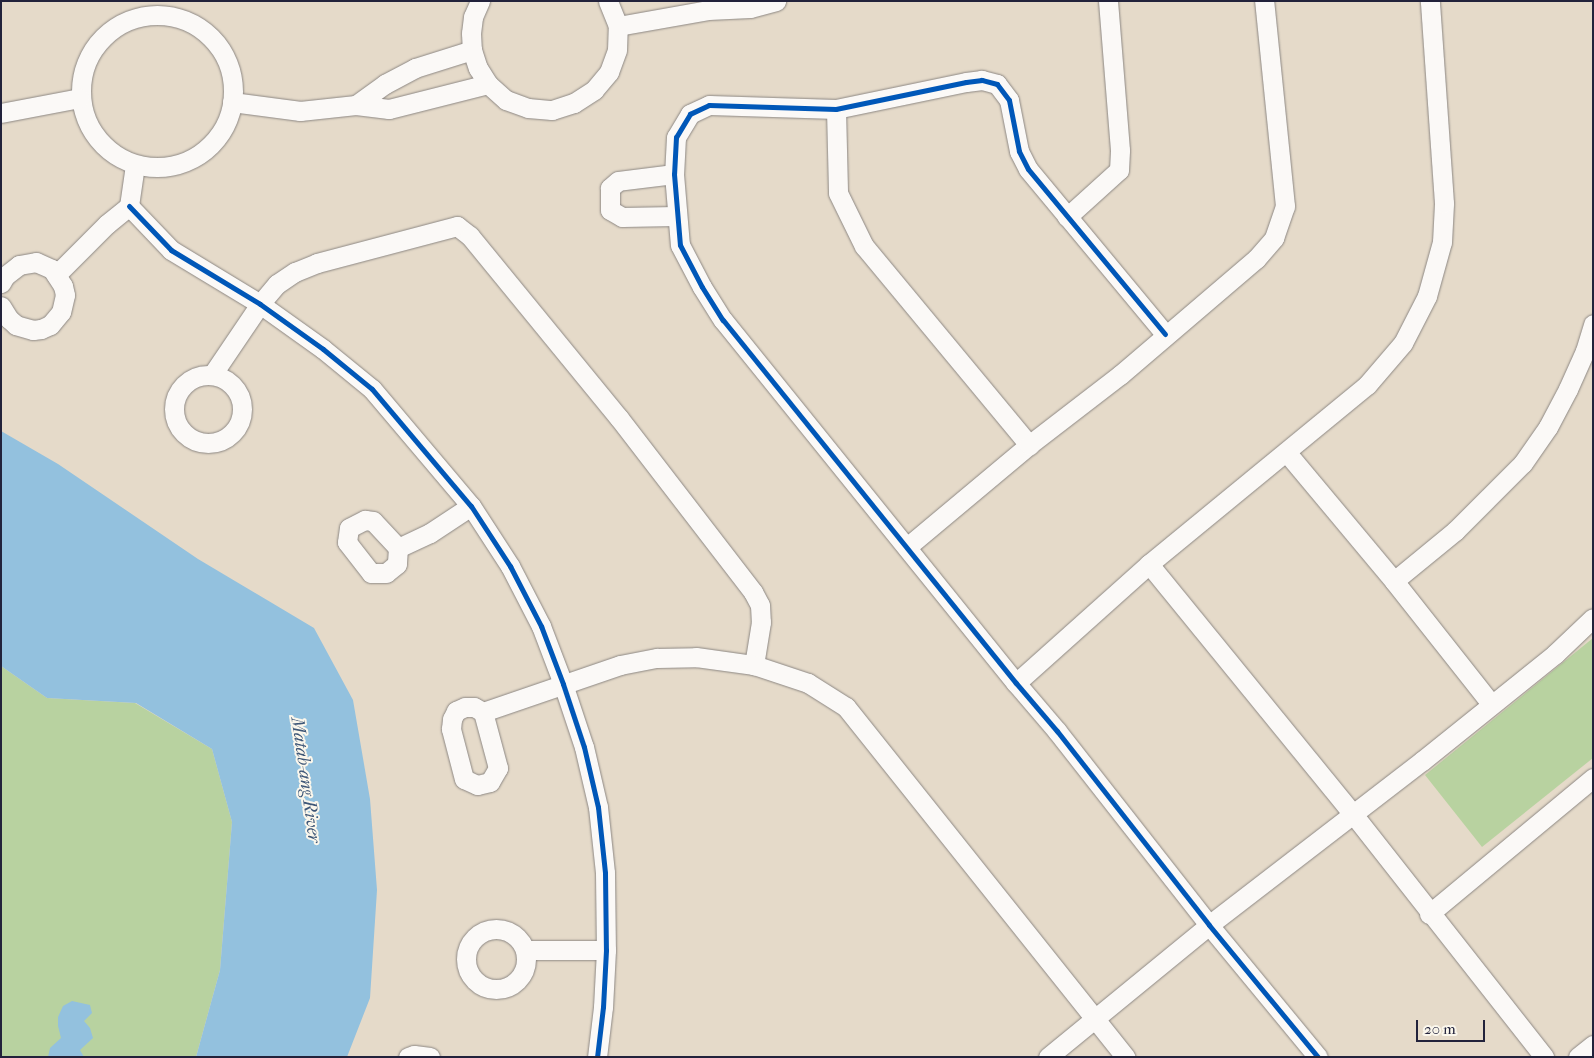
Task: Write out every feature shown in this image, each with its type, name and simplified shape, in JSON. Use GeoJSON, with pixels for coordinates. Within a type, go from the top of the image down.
{"type":"FeatureCollection","features":[{"type":"Feature","properties":{"kind":"street"},"geometry":{"type":"LineString","coordinates":[[473,6],[472,50],[478,68],[488,84],[506,100],[528,108],[552,110],[574,104],[594,90],[609,72],[617,50],[618,26],[608,1]]}},
{"type":"Feature","properties":{"kind":"street"},"geometry":{"type":"LineString","coordinates":[[618,26],[708,10],[750,8],[776,1]]}},
{"type":"Feature","properties":{"kind":"street"},"geometry":{"type":"LineString","coordinates":[[1067,217],[1118,170],[1120,150],[1108,1]]}},
{"type":"Feature","properties":{"kind":"street"},"geometry":{"type":"LineString","coordinates":[[907,547],[1029,445],[1120,375],[1165,334],[1256,259],[1274,238],[1285,206],[1264,1]]}},
{"type":"Feature","properties":{"kind":"street"},"geometry":{"type":"LineString","coordinates":[[1016,683],[1149,564],[1287,453],[1367,385],[1403,343],[1427,296],[1442,242],[1444,203],[1430,1]]}},
{"type":"Feature","properties":{"kind":"street"},"geometry":{"type":"LineString","coordinates":[[164,8],[208,34],[224,53],[232,77],[232,102],[224,127],[208,147],[186,162],[161,168],[135,165],[115,156],[98,140],[86,121],[80,98],[83,72],[94,47],[112,28],[164,8]]}},
{"type":"Feature","properties":{"kind":"street"},"geometry":{"type":"LineString","coordinates":[[356,105],[386,84],[415,68],[472,50]]}},
{"type":"Feature","properties":{"kind":"street"},"geometry":{"type":"LineString","coordinates":[[1165,334],[1037,180],[1022,157],[1012,126],[1009,100],[997,84],[982,80],[966,82],[836,109],[709,105],[690,114],[676,137],[674,174],[676,216],[680,245],[702,287],[723,320],[1016,683],[1057,731],[1209,925],[1318,1057]]}},
{"type":"Feature","properties":{"kind":"street"},"geometry":{"type":"LineString","coordinates":[[232,102],[300,111],[356,105],[389,109],[488,84]]}},
{"type":"Feature","properties":{"kind":"street"},"geometry":{"type":"LineString","coordinates":[[1,113],[80,98]]}},
{"type":"Feature","properties":{"kind":"street"},"geometry":{"type":"LineString","coordinates":[[836,109],[838,193],[864,246],[1029,445]]}},
{"type":"Feature","properties":{"kind":"street"},"geometry":{"type":"LineString","coordinates":[[56,274],[128,206],[135,165]]}},
{"type":"Feature","properties":{"kind":"street"},"geometry":{"type":"LineString","coordinates":[[674,174],[618,181],[610,188],[610,210],[622,217],[676,216]]}},
{"type":"Feature","properties":{"kind":"street"},"geometry":{"type":"LineString","coordinates":[[128,206],[171,250],[260,304],[323,349],[372,390],[471,506],[510,566],[541,626],[563,684],[584,748],[598,807],[605,872],[606,950],[603,1007],[597,1057]]}},
{"type":"Feature","properties":{"kind":"street"},"geometry":{"type":"LineString","coordinates":[[212,375],[260,304],[276,284],[295,272],[317,263],[457,226],[464,230],[619,418],[753,592],[760,605],[761,622],[754,665]]}},
{"type":"Feature","properties":{"kind":"street"},"geometry":{"type":"LineString","coordinates":[[1,283],[11,270],[27,262],[44,265],[56,274],[63,286],[64,304],[62,312],[50,325],[33,330],[24,329],[9,320],[1,306]]}},
{"type":"Feature","properties":{"kind":"street"},"geometry":{"type":"LineString","coordinates":[[1394,581],[1455,531],[1523,463],[1548,428],[1568,389],[1585,351],[1593,324]]}},
{"type":"Feature","properties":{"kind":"street"},"geometry":{"type":"LineString","coordinates":[[1287,453],[1394,581],[1491,704]]}},
{"type":"Feature","properties":{"kind":"street"},"geometry":{"type":"LineString","coordinates":[[398,548],[430,533],[471,506]]}},
{"type":"Feature","properties":{"kind":"street"},"geometry":{"type":"LineString","coordinates":[[1149,564],[1353,814],[1429,914],[1544,1057]]}},
{"type":"Feature","properties":{"kind":"street"},"geometry":{"type":"LineString","coordinates":[[1048,1057],[1209,925],[1555,654],[1593,618]]}},
{"type":"Feature","properties":{"kind":"street"},"geometry":{"type":"LineString","coordinates":[[483,712],[620,665],[657,658],[696,657],[754,665],[808,682],[846,707],[1125,1057]]}},
{"type":"Feature","properties":{"kind":"street"},"geometry":{"type":"LineString","coordinates":[[1429,914],[1593,778]]}},
{"type":"Feature","properties":{"kind":"street"},"geometry":{"type":"LineString","coordinates":[[526,950],[606,950]]}},
{"type":"Feature","properties":{"kind":"street"},"geometry":{"type":"LineString","coordinates":[[1578,1057],[1593,1045]]}},
{"type":"Feature","properties":{"kind":"street"},"geometry":{"type":"LineString","coordinates":[[408,1057],[419,1055],[430,1057]]}},
{"type":"Feature","properties":{"kind":"green space"},"geometry":{"type":"Polygon","coordinates":[[[1593,638],[1593,758],[1482,847],[1425,775],[1593,638]]]}},
{"type":"Feature","properties":{"kind":"green space"},"geometry":{"type":"Polygon","coordinates":[[[1,666],[47,698],[135,703],[212,749],[232,822],[220,970],[196,1057],[1,1057],[1,666]]]}},
{"type":"Feature","properties":{"kind":"water","name":"Matab-ang River"},"geometry":{"type":"Polygon","coordinates":[[[1,431],[58,464],[198,559],[314,628],[353,700],[370,799],[377,890],[370,998],[347,1057],[196,1057],[220,970],[232,822],[212,749],[136,703],[47,698],[1,666],[1,431]]]}},
{"type":"Feature","properties":{"kind":"water"},"geometry":{"type":"Polygon","coordinates":[[[72,1001],[90,1005],[92,1013],[84,1021],[90,1028],[93,1038],[80,1050],[84,1057],[48,1057],[50,1048],[61,1038],[58,1017],[63,1006],[72,1001]]]}},
{"type":"Feature","properties":{"kind":"cycle path"},"geometry":{"type":"LineString","coordinates":[[1165,334],[1028,169],[1019,151],[1009,100],[997,84],[982,80],[966,82],[836,109],[709,105],[690,114],[676,137],[674,174],[680,245],[702,287],[723,320],[1016,683],[1057,731],[1209,925],[1318,1057]]}},
{"type":"Feature","properties":{"kind":"cycle path"},"geometry":{"type":"LineString","coordinates":[[129,206],[171,250],[260,304],[323,349],[372,389],[471,506],[510,566],[541,626],[563,684],[584,747],[598,807],[605,873],[606,950],[603,1007],[597,1057]]}}]}
